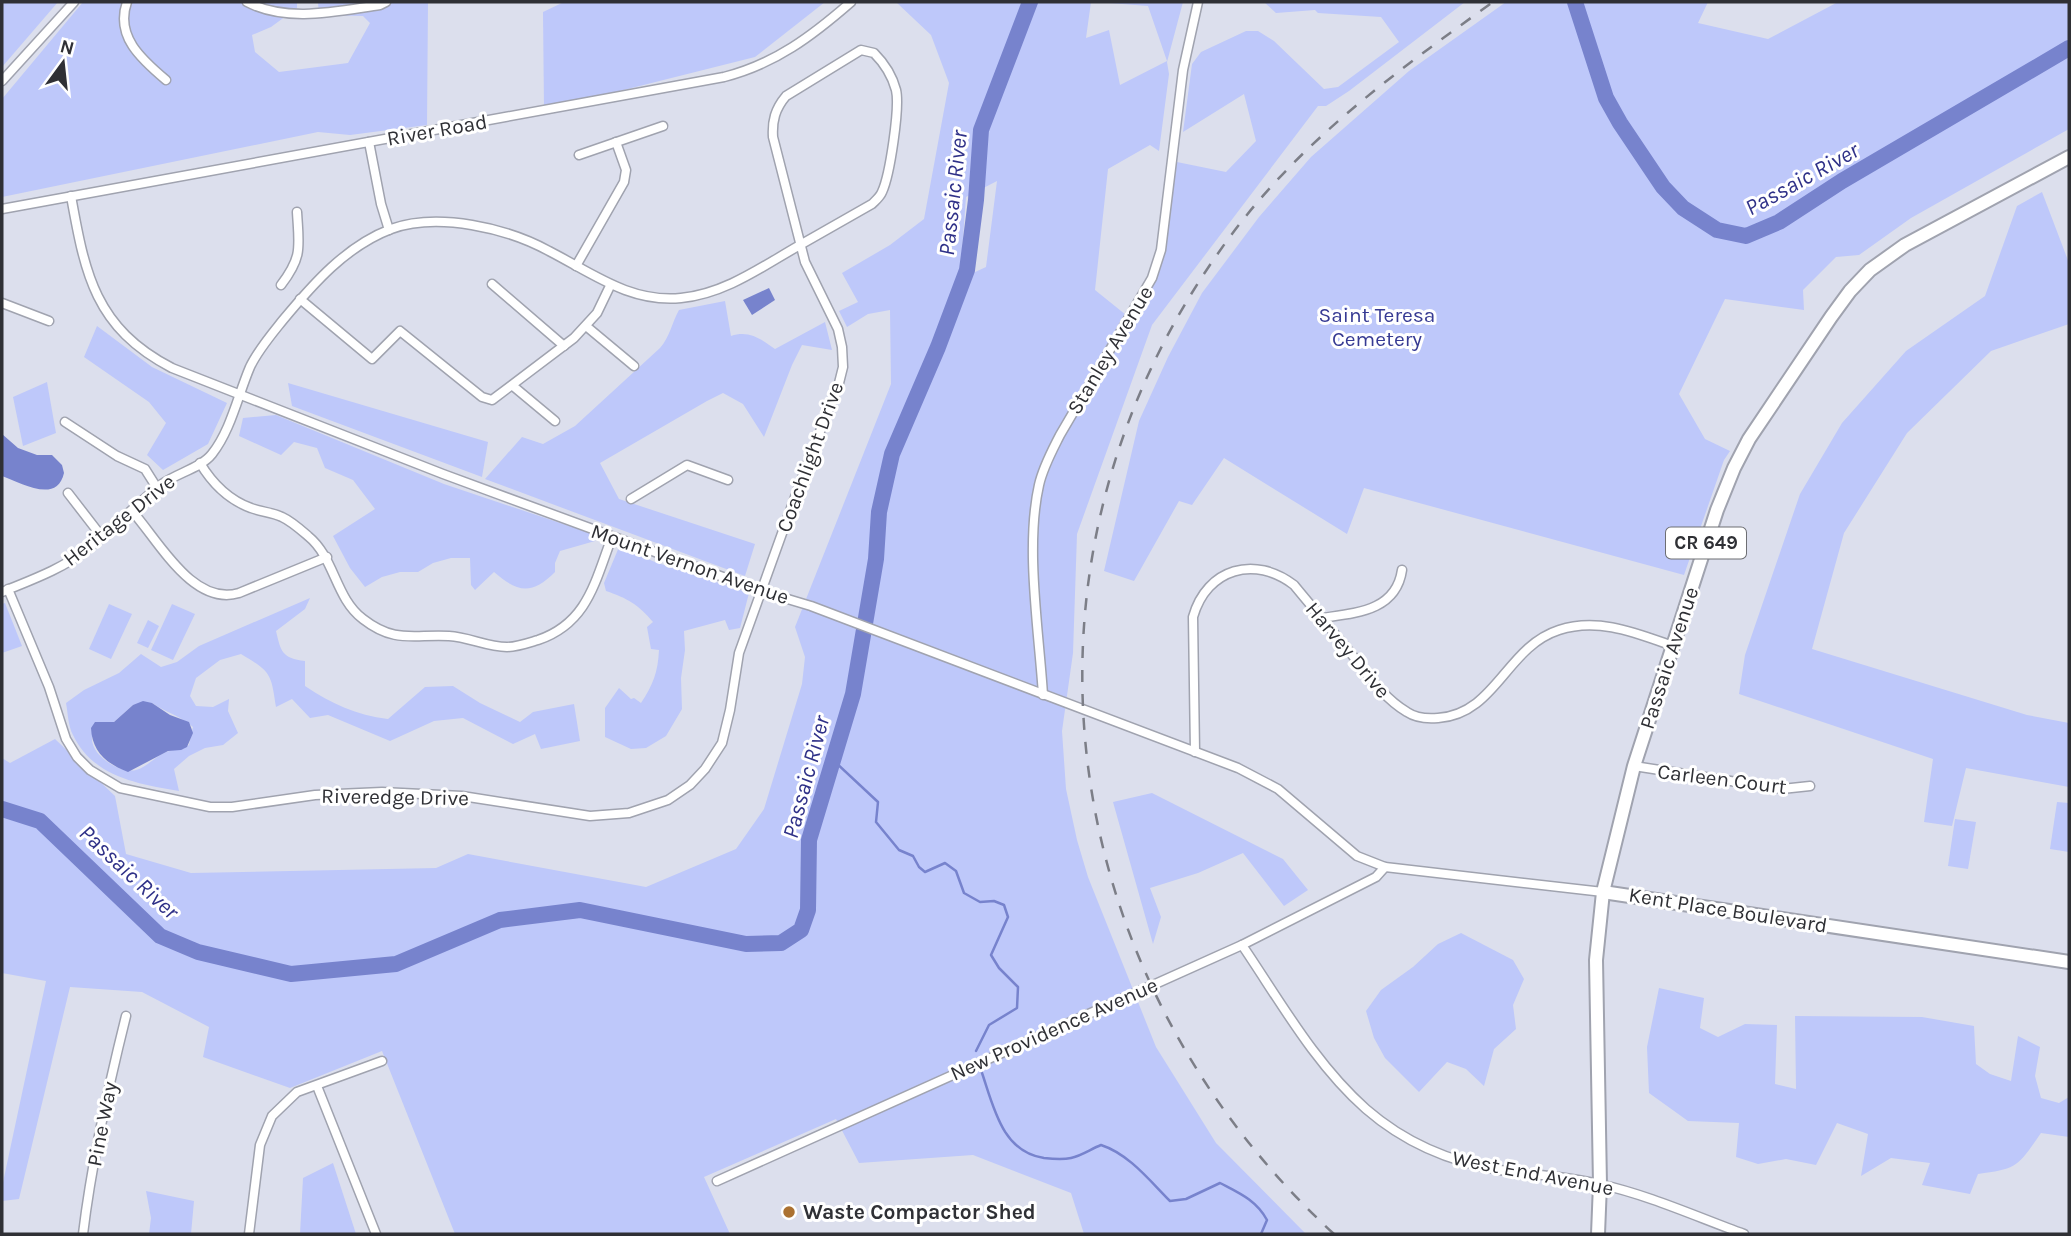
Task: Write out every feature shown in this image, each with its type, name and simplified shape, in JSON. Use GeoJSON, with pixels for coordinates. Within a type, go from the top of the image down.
{"type":"FeatureCollection","features":[{"type":"Feature","properties":{"kind":"main road","name":"Passaic Avenue"},"geometry":{"type":"LineString","coordinates":[[1598,1234],[1600,1184],[1596,960],[1603,892],[1634,766],[1717,510],[1741,453],[1850,291],[1870,270],[1905,246],[2069,157]]}},
{"type":"Feature","properties":{"kind":"main road","name":"Kent Place Boulevard"},"geometry":{"type":"LineString","coordinates":[[1603,892],[2069,962]]}},
{"type":"Feature","properties":{"kind":"street"},"geometry":{"type":"LineString","coordinates":[[2,81],[74,2]]}},
{"type":"Feature","properties":{"kind":"street"},"geometry":{"type":"LineString","coordinates":[[127,2],[123,14],[124,33],[141,59],[166,80]]}},
{"type":"Feature","properties":{"kind":"street"},"geometry":{"type":"LineString","coordinates":[[247,2],[279,13],[301,14],[380,5],[386,2]]}},
{"type":"Feature","properties":{"kind":"street","name":"River Road"},"geometry":{"type":"LineString","coordinates":[[2,209],[740,73],[767,63],[792,49],[851,2]]}},
{"type":"Feature","properties":{"kind":"street","name":"Stanley Avenue"},"geometry":{"type":"LineString","coordinates":[[1043,695],[1033,562],[1034,518],[1039,484],[1047,460],[1060,435],[1152,278],[1161,250],[1183,70],[1198,2]]}},
{"type":"Feature","properties":{"kind":"street","name":"Coachlight Drive"},"geometry":{"type":"LineString","coordinates":[[761,591],[839,383],[842,367],[842,346],[838,329],[808,271],[800,245],[773,137],[773,121],[777,108],[790,92],[853,53],[866,50],[881,60],[891,76],[897,94],[884,190],[872,204],[800,245]]}},
{"type":"Feature","properties":{"kind":"street"},"geometry":{"type":"LineString","coordinates":[[579,155],[663,126]]}},
{"type":"Feature","properties":{"kind":"street"},"geometry":{"type":"LineString","coordinates":[[369,142],[380,204],[389,230]]}},
{"type":"Feature","properties":{"kind":"street"},"geometry":{"type":"LineString","coordinates":[[576,266],[624,182],[625,170],[616,142]]}},
{"type":"Feature","properties":{"kind":"street","name":"Mount Vernon Avenue"},"geometry":{"type":"LineString","coordinates":[[71,196],[82,255],[88,276],[101,302],[113,320],[138,346],[162,363],[443,474],[761,591],[811,606],[1238,768],[1278,789],[1357,856],[1385,867]]}},
{"type":"Feature","properties":{"kind":"street"},"geometry":{"type":"LineString","coordinates":[[281,285],[293,269],[299,253],[298,212]]}},
{"type":"Feature","properties":{"kind":"street","name":"Heritage Drive"},"geometry":{"type":"LineString","coordinates":[[5,591],[60,567],[102,537],[157,488],[212,454],[255,357],[300,299],[338,261],[389,230],[423,222],[473,226],[528,241],[610,286],[660,299],[699,295],[723,288],[800,245]]}},
{"type":"Feature","properties":{"kind":"street"},"geometry":{"type":"LineString","coordinates":[[492,284],[565,346]]}},
{"type":"Feature","properties":{"kind":"street"},"geometry":{"type":"LineString","coordinates":[[300,299],[372,359],[400,331],[482,397],[496,398],[565,346],[586,326],[597,313],[610,286]]}},
{"type":"Feature","properties":{"kind":"street"},"geometry":{"type":"LineString","coordinates":[[2,303],[49,321]]}},
{"type":"Feature","properties":{"kind":"street"},"geometry":{"type":"LineString","coordinates":[[586,326],[634,366]]}},
{"type":"Feature","properties":{"kind":"street"},"geometry":{"type":"LineString","coordinates":[[513,386],[555,421]]}},
{"type":"Feature","properties":{"kind":"street"},"geometry":{"type":"LineString","coordinates":[[65,422],[117,456],[145,469],[157,488]]}},
{"type":"Feature","properties":{"kind":"street"},"geometry":{"type":"LineString","coordinates":[[200,463],[217,486],[236,500],[250,508],[282,517],[312,539],[327,557],[351,606],[365,620],[385,631],[408,638],[461,637],[506,647],[545,637],[569,623],[579,613],[591,592],[612,537]]}},
{"type":"Feature","properties":{"kind":"street"},"geometry":{"type":"LineString","coordinates":[[631,499],[687,466],[728,481]]}},
{"type":"Feature","properties":{"kind":"street"},"geometry":{"type":"LineString","coordinates":[[68,493],[102,537]]}},
{"type":"Feature","properties":{"kind":"street"},"geometry":{"type":"LineString","coordinates":[[132,511],[184,574],[213,594],[232,595],[327,557]]}},
{"type":"Feature","properties":{"kind":"street","name":"Harvey Drive"},"geometry":{"type":"LineString","coordinates":[[1195,752],[1193,617],[1205,591],[1219,578],[1248,568],[1267,570],[1293,585],[1389,699],[1411,715],[1426,718],[1456,715],[1477,704],[1525,649],[1541,637],[1559,629],[1605,625],[1673,646]]}},
{"type":"Feature","properties":{"kind":"street"},"geometry":{"type":"LineString","coordinates":[[1322,618],[1382,603],[1396,590],[1402,570]]}},
{"type":"Feature","properties":{"kind":"street","name":"Riveredge Drive"},"geometry":{"type":"LineString","coordinates":[[5,591],[49,687],[66,739],[90,770],[120,788],[210,807],[232,807],[315,795],[382,792],[462,796],[575,815],[604,817],[641,810],[668,800],[690,785],[705,769],[726,732],[739,653],[761,591]]}},
{"type":"Feature","properties":{"kind":"street","name":"Carleen Court"},"geometry":{"type":"LineString","coordinates":[[1634,766],[1646,770],[1782,789],[1810,786]]}},
{"type":"Feature","properties":{"kind":"street","name":"Kent Place Boulevard"},"geometry":{"type":"LineString","coordinates":[[1385,867],[1603,892]]}},
{"type":"Feature","properties":{"kind":"street","name":"New Providence Avenue"},"geometry":{"type":"LineString","coordinates":[[717,1181],[1242,945],[1376,877],[1385,867]]}},
{"type":"Feature","properties":{"kind":"street","name":"West End Avenue"},"geometry":{"type":"LineString","coordinates":[[1242,945],[1325,1066],[1360,1103],[1392,1128],[1446,1157],[1471,1164],[1600,1184],[1745,1234]]}},
{"type":"Feature","properties":{"kind":"street","name":"Pine Way"},"geometry":{"type":"LineString","coordinates":[[83,1234],[88,1191],[108,1087],[126,1016]]}},
{"type":"Feature","properties":{"kind":"street"},"geometry":{"type":"LineString","coordinates":[[249,1234],[260,1145],[265,1128],[279,1107],[297,1093],[382,1061]]}},
{"type":"Feature","properties":{"kind":"street"},"geometry":{"type":"LineString","coordinates":[[317,1086],[376,1234]]}},
{"type":"Feature","properties":{"kind":"green space"},"geometry":{"type":"Polygon","coordinates":[[[2,2],[58,2],[2,67],[2,2]]]}},
{"type":"Feature","properties":{"kind":"green space"},"geometry":{"type":"Polygon","coordinates":[[[83,2],[297,2],[297,8],[271,27],[252,35],[255,52],[279,72],[348,63],[370,23],[363,16],[319,15],[318,2],[428,2],[427,125],[350,135],[318,132],[2,197],[2,99],[83,2]]]}},
{"type":"Feature","properties":{"kind":"green space"},"geometry":{"type":"Polygon","coordinates":[[[564,2],[825,2],[755,57],[544,110],[543,12],[564,2]]]}},
{"type":"Feature","properties":{"kind":"green space"},"geometry":{"type":"Polygon","coordinates":[[[896,2],[1091,2],[1086,38],[1109,30],[1120,85],[1167,61],[1148,6],[1096,2],[1183,2],[1167,62],[1169,74],[1159,151],[1150,145],[1108,169],[1095,290],[1131,319],[1160,263],[1172,161],[1226,172],[1256,141],[1244,94],[1183,132],[1192,64],[1201,52],[1246,31],[1258,31],[1274,41],[1324,89],[1338,87],[1399,42],[1381,17],[1318,13],[1315,10],[1276,13],[1264,2],[1465,2],[1349,91],[1326,106],[1318,106],[1152,325],[1077,534],[1073,653],[1062,731],[1066,789],[1088,877],[1156,1047],[1216,1143],[1306,1234],[1084,1234],[1071,1193],[973,1155],[859,1163],[836,1119],[704,1177],[730,1234],[455,1234],[382,1051],[290,1088],[203,1057],[209,1027],[142,992],[70,987],[19,1199],[2,1201],[2,1187],[46,981],[2,973],[2,758],[10,763],[55,739],[115,796],[126,854],[191,873],[436,868],[468,854],[646,887],[736,849],[764,809],[802,684],[805,657],[795,627],[891,384],[890,310],[868,314],[847,327],[839,311],[858,302],[842,273],[890,245],[924,219],[949,83],[931,35],[896,2]],[[997,181],[966,197],[960,279],[986,267],[997,181]]]}},
{"type":"Feature","properties":{"kind":"green space","name":"Saint Teresa Cemetery"},"geometry":{"type":"Polygon","coordinates":[[[1506,2],[1708,2],[1698,23],[1768,39],[1838,2],[2069,2],[2069,129],[1911,218],[1859,255],[1836,257],[1803,290],[1804,310],[1725,299],[1679,394],[1705,439],[1730,451],[1724,460],[1684,575],[1364,488],[1347,534],[1224,458],[1192,505],[1179,501],[1134,581],[1104,571],[1139,421],[1168,357],[1202,293],[1259,217],[1311,157],[1409,71],[1506,2]]]}},
{"type":"Feature","properties":{"kind":"green space"},"geometry":{"type":"Polygon","coordinates":[[[2042,192],[2069,263],[2069,324],[1991,351],[1907,433],[1844,533],[1812,649],[2027,715],[2069,723],[2069,787],[1966,768],[1952,826],[1924,822],[1933,759],[1739,694],[1745,655],[1800,494],[1842,423],[1906,351],[1985,296],[2017,206],[2042,192]]]}},
{"type":"Feature","properties":{"kind":"green space"},"geometry":{"type":"Polygon","coordinates":[[[725,301],[731,336],[749,335],[775,349],[825,322],[832,350],[802,345],[764,437],[743,404],[723,393],[600,463],[619,499],[755,544],[745,576],[485,479],[522,437],[543,444],[575,426],[660,348],[679,310],[725,301]]]}},
{"type":"Feature","properties":{"kind":"green space"},"geometry":{"type":"Polygon","coordinates":[[[97,326],[152,367],[227,403],[208,444],[163,470],[147,455],[166,423],[149,402],[84,357],[97,326]]]}},
{"type":"Feature","properties":{"kind":"green space"},"geometry":{"type":"Polygon","coordinates":[[[47,382],[56,433],[23,446],[13,397],[47,382]]]}},
{"type":"Feature","properties":{"kind":"green space"},"geometry":{"type":"Polygon","coordinates":[[[288,383],[488,442],[482,477],[292,406],[288,383]]]}},
{"type":"Feature","properties":{"kind":"green space"},"geometry":{"type":"Polygon","coordinates":[[[276,415],[444,484],[596,535],[595,541],[560,551],[555,572],[532,588],[510,584],[494,572],[475,590],[471,585],[470,558],[451,558],[433,563],[418,572],[400,572],[382,577],[365,587],[350,568],[333,536],[375,509],[353,480],[325,468],[317,448],[294,442],[281,455],[239,436],[243,418],[276,415]]]}},
{"type":"Feature","properties":{"kind":"green space"},"geometry":{"type":"Polygon","coordinates":[[[619,547],[655,562],[749,593],[740,628],[729,630],[725,620],[684,631],[682,709],[666,736],[646,748],[631,749],[605,737],[605,708],[619,688],[631,699],[641,703],[654,678],[659,650],[651,649],[647,627],[653,622],[632,603],[606,591],[604,583],[619,547]]]}},
{"type":"Feature","properties":{"kind":"green space"},"geometry":{"type":"Polygon","coordinates":[[[310,598],[305,609],[276,631],[284,653],[291,658],[305,661],[305,686],[325,698],[355,712],[388,719],[425,687],[453,686],[480,703],[520,722],[533,712],[574,704],[580,741],[541,749],[535,734],[513,744],[463,718],[434,721],[390,741],[328,715],[310,718],[292,699],[276,707],[268,674],[241,654],[220,660],[196,678],[190,696],[196,706],[213,707],[229,699],[228,711],[238,733],[223,745],[205,748],[189,756],[174,769],[179,791],[118,776],[92,760],[71,731],[66,703],[84,690],[119,673],[141,654],[161,667],[177,662],[199,646],[310,598]],[[152,703],[133,705],[114,722],[98,722],[93,731],[93,744],[107,762],[122,769],[136,770],[165,753],[189,745],[193,727],[152,703]]]}},
{"type":"Feature","properties":{"kind":"green space"},"geometry":{"type":"Polygon","coordinates":[[[5,603],[22,646],[2,653],[2,604],[5,603]]]}},
{"type":"Feature","properties":{"kind":"green space"},"geometry":{"type":"Polygon","coordinates":[[[109,604],[132,614],[111,659],[89,649],[109,604]]]}},
{"type":"Feature","properties":{"kind":"green space"},"geometry":{"type":"Polygon","coordinates":[[[172,604],[195,614],[173,660],[151,650],[172,604]]]}},
{"type":"Feature","properties":{"kind":"green space"},"geometry":{"type":"Polygon","coordinates":[[[148,620],[159,626],[148,648],[137,643],[148,620]]]}},
{"type":"Feature","properties":{"kind":"green space"},"geometry":{"type":"Polygon","coordinates":[[[1152,793],[1283,859],[1308,890],[1284,906],[1243,853],[1198,873],[1150,888],[1161,917],[1153,944],[1113,802],[1152,793]]]}},
{"type":"Feature","properties":{"kind":"green space"},"geometry":{"type":"Polygon","coordinates":[[[2057,802],[2069,803],[2069,852],[2050,849],[2057,802]]]}},
{"type":"Feature","properties":{"kind":"green space"},"geometry":{"type":"Polygon","coordinates":[[[1955,819],[1976,822],[1968,869],[1948,866],[1955,819]]]}},
{"type":"Feature","properties":{"kind":"green space"},"geometry":{"type":"Polygon","coordinates":[[[1461,933],[1513,960],[1524,979],[1513,1005],[1516,1029],[1494,1049],[1484,1086],[1466,1069],[1447,1062],[1419,1092],[1385,1058],[1374,1038],[1366,1011],[1381,990],[1413,967],[1438,944],[1461,933]]]}},
{"type":"Feature","properties":{"kind":"green space"},"geometry":{"type":"Polygon","coordinates":[[[1659,988],[1704,998],[1700,1028],[1718,1037],[1745,1024],[1777,1025],[1775,1084],[1796,1089],[1795,1016],[1922,1017],[1974,1026],[1976,1064],[1990,1074],[2011,1081],[2018,1036],[2040,1047],[2035,1076],[2041,1098],[2059,1103],[2069,1097],[2069,1137],[2041,1133],[2016,1164],[1978,1174],[1970,1194],[1922,1185],[1930,1163],[1891,1158],[1861,1176],[1868,1134],[1837,1123],[1816,1165],[1786,1159],[1758,1164],[1736,1157],[1739,1123],[1688,1121],[1649,1093],[1647,1047],[1659,988]]]}},
{"type":"Feature","properties":{"kind":"green space"},"geometry":{"type":"Polygon","coordinates":[[[333,1163],[356,1234],[300,1234],[303,1178],[333,1163]]]}},
{"type":"Feature","properties":{"kind":"green space"},"geometry":{"type":"Polygon","coordinates":[[[146,1191],[194,1201],[191,1234],[149,1234],[151,1218],[146,1191]]]}},
{"type":"Feature","properties":{"kind":"shaded area"},"geometry":{"type":"Polygon","coordinates":[[[769,288],[775,300],[752,315],[743,300],[769,288]]]}},
{"type":"Feature","properties":{"kind":"shaded area"},"geometry":{"type":"Polygon","coordinates":[[[2,434],[18,448],[37,455],[52,455],[62,465],[64,473],[60,483],[54,488],[37,489],[2,476],[2,434]]]}},
{"type":"Feature","properties":{"kind":"shaded area"},"geometry":{"type":"Polygon","coordinates":[[[143,701],[189,722],[193,733],[187,747],[168,751],[128,772],[102,756],[94,744],[91,728],[95,722],[114,722],[133,705],[143,701]]]}},
{"type":"Feature","properties":{"kind":"waterway","name":"Passaic River"},"geometry":{"type":"LineString","coordinates":[[2,809],[40,821],[160,936],[198,952],[291,974],[396,964],[500,920],[580,910],[746,944],[781,943],[801,930],[808,910],[809,840],[853,694],[876,559],[879,512],[892,454],[938,347],[967,270],[981,130],[1030,2]]}},
{"type":"Feature","properties":{"kind":"waterway","name":"Passaic River"},"geometry":{"type":"LineString","coordinates":[[1575,2],[1606,98],[1663,187],[1683,208],[1717,230],[1746,236],[1779,222],[1842,181],[2069,48]]}},
{"type":"Feature","properties":{"kind":"waterway"},"geometry":{"type":"LineString","coordinates":[[833,760],[878,802],[876,822],[899,850],[913,856],[919,867],[925,872],[945,863],[956,871],[964,893],[980,902],[994,901],[1004,905],[1008,917],[991,955],[999,968],[1018,987],[1017,1008],[989,1025],[976,1051]]}},
{"type":"Feature","properties":{"kind":"waterway"},"geometry":{"type":"LineString","coordinates":[[981,1070],[1001,1124],[1008,1136],[1029,1154],[1068,1159],[1101,1145],[1130,1161],[1170,1201],[1186,1199],[1220,1183],[1246,1198],[1263,1213],[1267,1220],[1261,1234]]}},
{"type":"Feature","properties":{"kind":"railway"},"geometry":{"type":"LineString","coordinates":[[1334,1234],[1237,1128],[1164,1011],[1113,885],[1086,754],[1084,620],[1108,486],[1157,357],[1232,234],[1289,167],[1320,137],[1387,81],[1493,2]]}},
{"type":"Feature","properties":{"kind":"place","name":"Waste Compactor Shed"},"geometry":{"type":"Point","coordinates":[789,1212]}}]}
